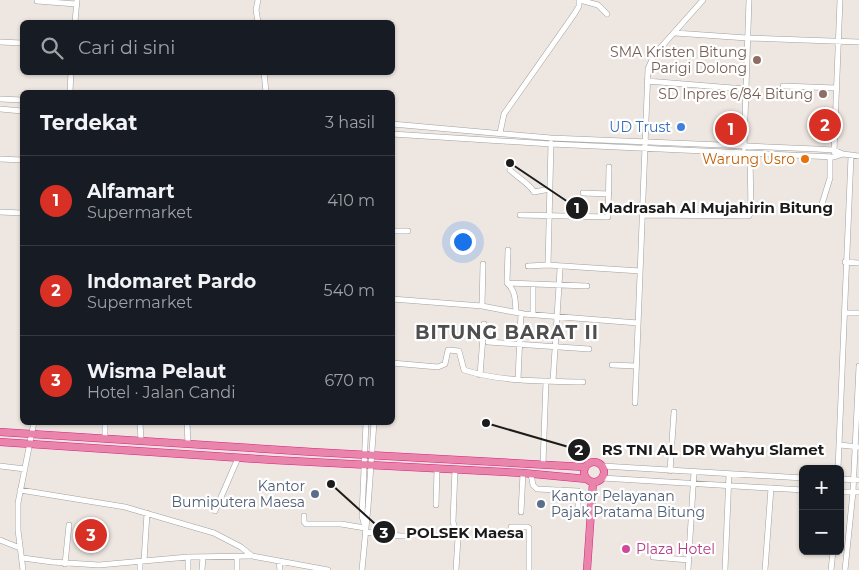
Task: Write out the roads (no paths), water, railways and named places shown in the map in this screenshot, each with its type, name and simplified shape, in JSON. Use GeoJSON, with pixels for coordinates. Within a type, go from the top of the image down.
{"type":"FeatureCollection","features":[{"type":"Feature","properties":{"kind":"highway"},"geometry":{"type":"LineString","coordinates":[[0,432],[364,455],[585,466],[594,462],[603,466],[604,471],[602,478],[590,480],[523,473],[368,466],[0,442]]}},
{"type":"Feature","properties":{"kind":"highway"},"geometry":{"type":"LineString","coordinates":[[467,460],[467,470]]}},
{"type":"Feature","properties":{"kind":"highway"},"geometry":{"type":"LineString","coordinates":[[585,466],[584,473],[590,480],[587,570]]}},
{"type":"Feature","properties":{"kind":"street"},"geometry":{"type":"LineString","coordinates":[[258,0],[256,10],[258,20]]}},
{"type":"Feature","properties":{"kind":"street"},"geometry":{"type":"LineString","coordinates":[[500,133],[504,114],[575,13],[580,0],[598,5],[607,14]]}},
{"type":"Feature","properties":{"kind":"street"},"geometry":{"type":"LineString","coordinates":[[635,403],[648,69],[652,60],[703,0]]}},
{"type":"Feature","properties":{"kind":"street"},"geometry":{"type":"LineString","coordinates":[[642,215],[749,216],[751,212],[747,154],[744,146],[749,0]]}},
{"type":"Feature","properties":{"kind":"street"},"geometry":{"type":"LineString","coordinates":[[822,204],[830,178],[834,150],[840,0]]}},
{"type":"Feature","properties":{"kind":"street"},"geometry":{"type":"LineString","coordinates":[[37,1],[76,2],[75,20]]}},
{"type":"Feature","properties":{"kind":"street"},"geometry":{"type":"LineString","coordinates":[[675,33],[859,42]]}},
{"type":"Feature","properties":{"kind":"street"},"geometry":{"type":"LineString","coordinates":[[0,42],[20,44]]}},
{"type":"Feature","properties":{"kind":"street"},"geometry":{"type":"LineString","coordinates":[[70,90],[71,75]]}},
{"type":"Feature","properties":{"kind":"street"},"geometry":{"type":"LineString","coordinates":[[264,75],[266,90]]}},
{"type":"Feature","properties":{"kind":"street"},"geometry":{"type":"LineString","coordinates":[[647,81],[746,89]]}},
{"type":"Feature","properties":{"kind":"street"},"geometry":{"type":"LineString","coordinates":[[783,86],[836,88]]}},
{"type":"Feature","properties":{"kind":"street"},"geometry":{"type":"LineString","coordinates":[[0,99],[20,100]]}},
{"type":"Feature","properties":{"kind":"street"},"geometry":{"type":"LineString","coordinates":[[0,109],[20,111]]}},
{"type":"Feature","properties":{"kind":"street"},"geometry":{"type":"LineString","coordinates":[[395,124],[551,138],[834,150],[851,156],[859,156]]}},
{"type":"Feature","properties":{"kind":"street"},"geometry":{"type":"LineString","coordinates":[[395,134],[747,154],[832,157],[843,154]]}},
{"type":"Feature","properties":{"kind":"street"},"geometry":{"type":"LineString","coordinates":[[548,265],[551,138]]}},
{"type":"Feature","properties":{"kind":"street"},"geometry":{"type":"LineString","coordinates":[[838,465],[845,313],[845,262],[851,156]]}},
{"type":"Feature","properties":{"kind":"street"},"geometry":{"type":"LineString","coordinates":[[0,159],[20,160]]}},
{"type":"Feature","properties":{"kind":"street"},"geometry":{"type":"LineString","coordinates":[[520,215],[608,217],[609,167]]}},
{"type":"Feature","properties":{"kind":"street"},"geometry":{"type":"LineString","coordinates":[[510,170],[531,186],[534,192],[550,189]]}},
{"type":"Feature","properties":{"kind":"street"},"geometry":{"type":"LineString","coordinates":[[583,193],[609,194]]}},
{"type":"Feature","properties":{"kind":"street"},"geometry":{"type":"LineString","coordinates":[[0,212],[20,213]]}},
{"type":"Feature","properties":{"kind":"street"},"geometry":{"type":"LineString","coordinates":[[395,231],[408,230]]}},
{"type":"Feature","properties":{"kind":"street"},"geometry":{"type":"LineString","coordinates":[[508,250],[507,284],[514,291],[518,312],[518,379]]}},
{"type":"Feature","properties":{"kind":"street"},"geometry":{"type":"LineString","coordinates":[[845,262],[859,263]]}},
{"type":"Feature","properties":{"kind":"street"},"geometry":{"type":"LineString","coordinates":[[482,306],[483,264]]}},
{"type":"Feature","properties":{"kind":"street"},"geometry":{"type":"LineString","coordinates":[[528,266],[548,265],[640,271]]}},
{"type":"Feature","properties":{"kind":"street"},"geometry":{"type":"LineString","coordinates":[[553,381],[560,269]]}},
{"type":"Feature","properties":{"kind":"street"},"geometry":{"type":"LineString","coordinates":[[507,284],[587,286]]}},
{"type":"Feature","properties":{"kind":"street"},"geometry":{"type":"LineString","coordinates":[[533,284],[533,314]]}},
{"type":"Feature","properties":{"kind":"street"},"geometry":{"type":"LineString","coordinates":[[395,299],[482,306],[533,314],[638,323]]}},
{"type":"Feature","properties":{"kind":"street"},"geometry":{"type":"LineString","coordinates":[[845,313],[859,313]]}},
{"type":"Feature","properties":{"kind":"street"},"geometry":{"type":"LineString","coordinates":[[480,375],[484,324]]}},
{"type":"Feature","properties":{"kind":"street"},"geometry":{"type":"LineString","coordinates":[[488,342],[589,349]]}},
{"type":"Feature","properties":{"kind":"street"},"geometry":{"type":"LineString","coordinates":[[395,363],[438,366],[444,364],[448,350],[456,350],[459,351],[464,370],[480,375],[546,381],[583,382]]}},
{"type":"Feature","properties":{"kind":"street"},"geometry":{"type":"LineString","coordinates":[[612,365],[636,366]]}},
{"type":"Feature","properties":{"kind":"street"},"geometry":{"type":"LineString","coordinates":[[845,570],[853,492],[856,480],[859,366]]}},
{"type":"Feature","properties":{"kind":"street"},"geometry":{"type":"LineString","coordinates":[[543,464],[546,381]]}},
{"type":"Feature","properties":{"kind":"street"},"geometry":{"type":"LineString","coordinates":[[670,471],[674,412]]}},
{"type":"Feature","properties":{"kind":"street"},"geometry":{"type":"LineString","coordinates":[[23,570],[17,511],[34,425]]}},
{"type":"Feature","properties":{"kind":"street"},"geometry":{"type":"LineString","coordinates":[[104,438],[105,425]]}},
{"type":"Feature","properties":{"kind":"street"},"geometry":{"type":"LineString","coordinates":[[140,425],[141,441]]}},
{"type":"Feature","properties":{"kind":"street"},"geometry":{"type":"LineString","coordinates":[[187,425],[188,444]]}},
{"type":"Feature","properties":{"kind":"street"},"geometry":{"type":"LineString","coordinates":[[362,570],[369,493],[368,466],[364,455],[366,425]]}},
{"type":"Feature","properties":{"kind":"street"},"geometry":{"type":"LineString","coordinates":[[365,529],[362,520],[362,492],[372,455],[374,425]]}},
{"type":"Feature","properties":{"kind":"street"},"geometry":{"type":"LineString","coordinates":[[840,446],[857,447]]}},
{"type":"Feature","properties":{"kind":"street"},"geometry":{"type":"LineString","coordinates":[[215,510],[238,458]]}},
{"type":"Feature","properties":{"kind":"street"},"geometry":{"type":"LineString","coordinates":[[0,466],[25,469]]}},
{"type":"Feature","properties":{"kind":"street"},"geometry":{"type":"LineString","coordinates":[[603,466],[799,478]]}},
{"type":"Feature","properties":{"kind":"street"},"geometry":{"type":"LineString","coordinates":[[436,505],[437,469]]}},
{"type":"Feature","properties":{"kind":"street"},"geometry":{"type":"LineString","coordinates":[[455,469],[453,522],[458,538],[456,570]]}},
{"type":"Feature","properties":{"kind":"street"},"geometry":{"type":"LineString","coordinates":[[688,570],[694,472]]}},
{"type":"Feature","properties":{"kind":"street"},"geometry":{"type":"LineString","coordinates":[[521,512],[523,473]]}},
{"type":"Feature","properties":{"kind":"street"},"geometry":{"type":"LineString","coordinates":[[531,474],[533,486],[537,489],[578,491],[578,509]]}},
{"type":"Feature","properties":{"kind":"street"},"geometry":{"type":"LineString","coordinates":[[726,570],[729,474]]}},
{"type":"Feature","properties":{"kind":"street"},"geometry":{"type":"LineString","coordinates":[[602,478],[799,490]]}},
{"type":"Feature","properties":{"kind":"street"},"geometry":{"type":"LineString","coordinates":[[766,570],[770,488]]}},
{"type":"Feature","properties":{"kind":"street"},"geometry":{"type":"LineString","coordinates":[[20,490],[116,505],[214,534],[240,547],[252,556]]}},
{"type":"Feature","properties":{"kind":"street"},"geometry":{"type":"LineString","coordinates":[[362,492],[369,493]]}},
{"type":"Feature","properties":{"kind":"street"},"geometry":{"type":"LineString","coordinates":[[844,492],[859,492]]}},
{"type":"Feature","properties":{"kind":"street"},"geometry":{"type":"LineString","coordinates":[[140,570],[147,514]]}},
{"type":"Feature","properties":{"kind":"street"},"geometry":{"type":"LineString","coordinates":[[304,516],[306,524],[341,524],[401,536],[416,532],[429,534]]}},
{"type":"Feature","properties":{"kind":"street"},"geometry":{"type":"LineString","coordinates":[[65,564],[69,525]]}},
{"type":"Feature","properties":{"kind":"street"},"geometry":{"type":"LineString","coordinates":[[511,527],[530,528],[529,570]]}},
{"type":"Feature","properties":{"kind":"street"},"geometry":{"type":"LineString","coordinates":[[0,540],[20,548]]}},
{"type":"Feature","properties":{"kind":"street"},"geometry":{"type":"LineString","coordinates":[[831,570],[833,555]]}},
{"type":"Feature","properties":{"kind":"street"},"geometry":{"type":"LineString","coordinates":[[23,558],[65,564],[99,565],[188,557],[252,556],[328,570]]}},
{"type":"Feature","properties":{"kind":"street"},"geometry":{"type":"LineString","coordinates":[[188,557],[188,570]]}},
{"type":"Feature","properties":{"kind":"street"},"geometry":{"type":"LineString","coordinates":[[202,570],[203,557]]}},
{"type":"Feature","properties":{"kind":"street"},"geometry":{"type":"LineString","coordinates":[[237,557],[237,570]]}},
{"type":"Feature","properties":{"kind":"street"},"geometry":{"type":"LineString","coordinates":[[654,557],[689,560]]}},
{"type":"Feature","properties":{"kind":"street"},"geometry":{"type":"LineString","coordinates":[[279,561],[280,570]]}},
{"type":"Feature","properties":{"kind":"place","name":"SMA Kristen Bitung Parigi Dolong"},"geometry":{"type":"Point","coordinates":[757,60]}},
{"type":"Feature","properties":{"kind":"place","name":"SD Inpres 6/84 Bitung"},"geometry":{"type":"Point","coordinates":[823,94]}},
{"type":"Feature","properties":{"kind":"place","name":"Indomaret Pardo"},"geometry":{"type":"Point","coordinates":[825,125]}},
{"type":"Feature","properties":{"kind":"place","name":"UD Trust"},"geometry":{"type":"Point","coordinates":[681,127]}},
{"type":"Feature","properties":{"kind":"place","name":"Alfamart"},"geometry":{"type":"Point","coordinates":[731,129]}},
{"type":"Feature","properties":{"kind":"place","name":"Warung Usro"},"geometry":{"type":"Point","coordinates":[805,159]}},
{"type":"Feature","properties":{"kind":"place","name":"Madrasah Al Mujahirin Bitung"},"geometry":{"type":"Point","coordinates":[510,163]}},
{"type":"Feature","properties":{"kind":"place","name":"RS TNI AL DR Wahyu Slamet"},"geometry":{"type":"Point","coordinates":[486,423]}},
{"type":"Feature","properties":{"kind":"place","name":"POLSEK Maesa"},"geometry":{"type":"Point","coordinates":[331,484]}},
{"type":"Feature","properties":{"kind":"place","name":"Kantor Bumiputera Maesa"},"geometry":{"type":"Point","coordinates":[315,494]}},
{"type":"Feature","properties":{"kind":"place","name":"Kantor Pelayanan Pajak Pratama Bitung"},"geometry":{"type":"Point","coordinates":[541,504]}},
{"type":"Feature","properties":{"kind":"place","name":"Wisma Pelaut"},"geometry":{"type":"Point","coordinates":[91,535]}},
{"type":"Feature","properties":{"kind":"place","name":"Plaza Hotel"},"geometry":{"type":"Point","coordinates":[626,549]}},
{"type":"Feature","properties":{"kind":"district","name":"BITUNG BARAT II"},"geometry":{"type":"Point","coordinates":[507,332]}}]}
